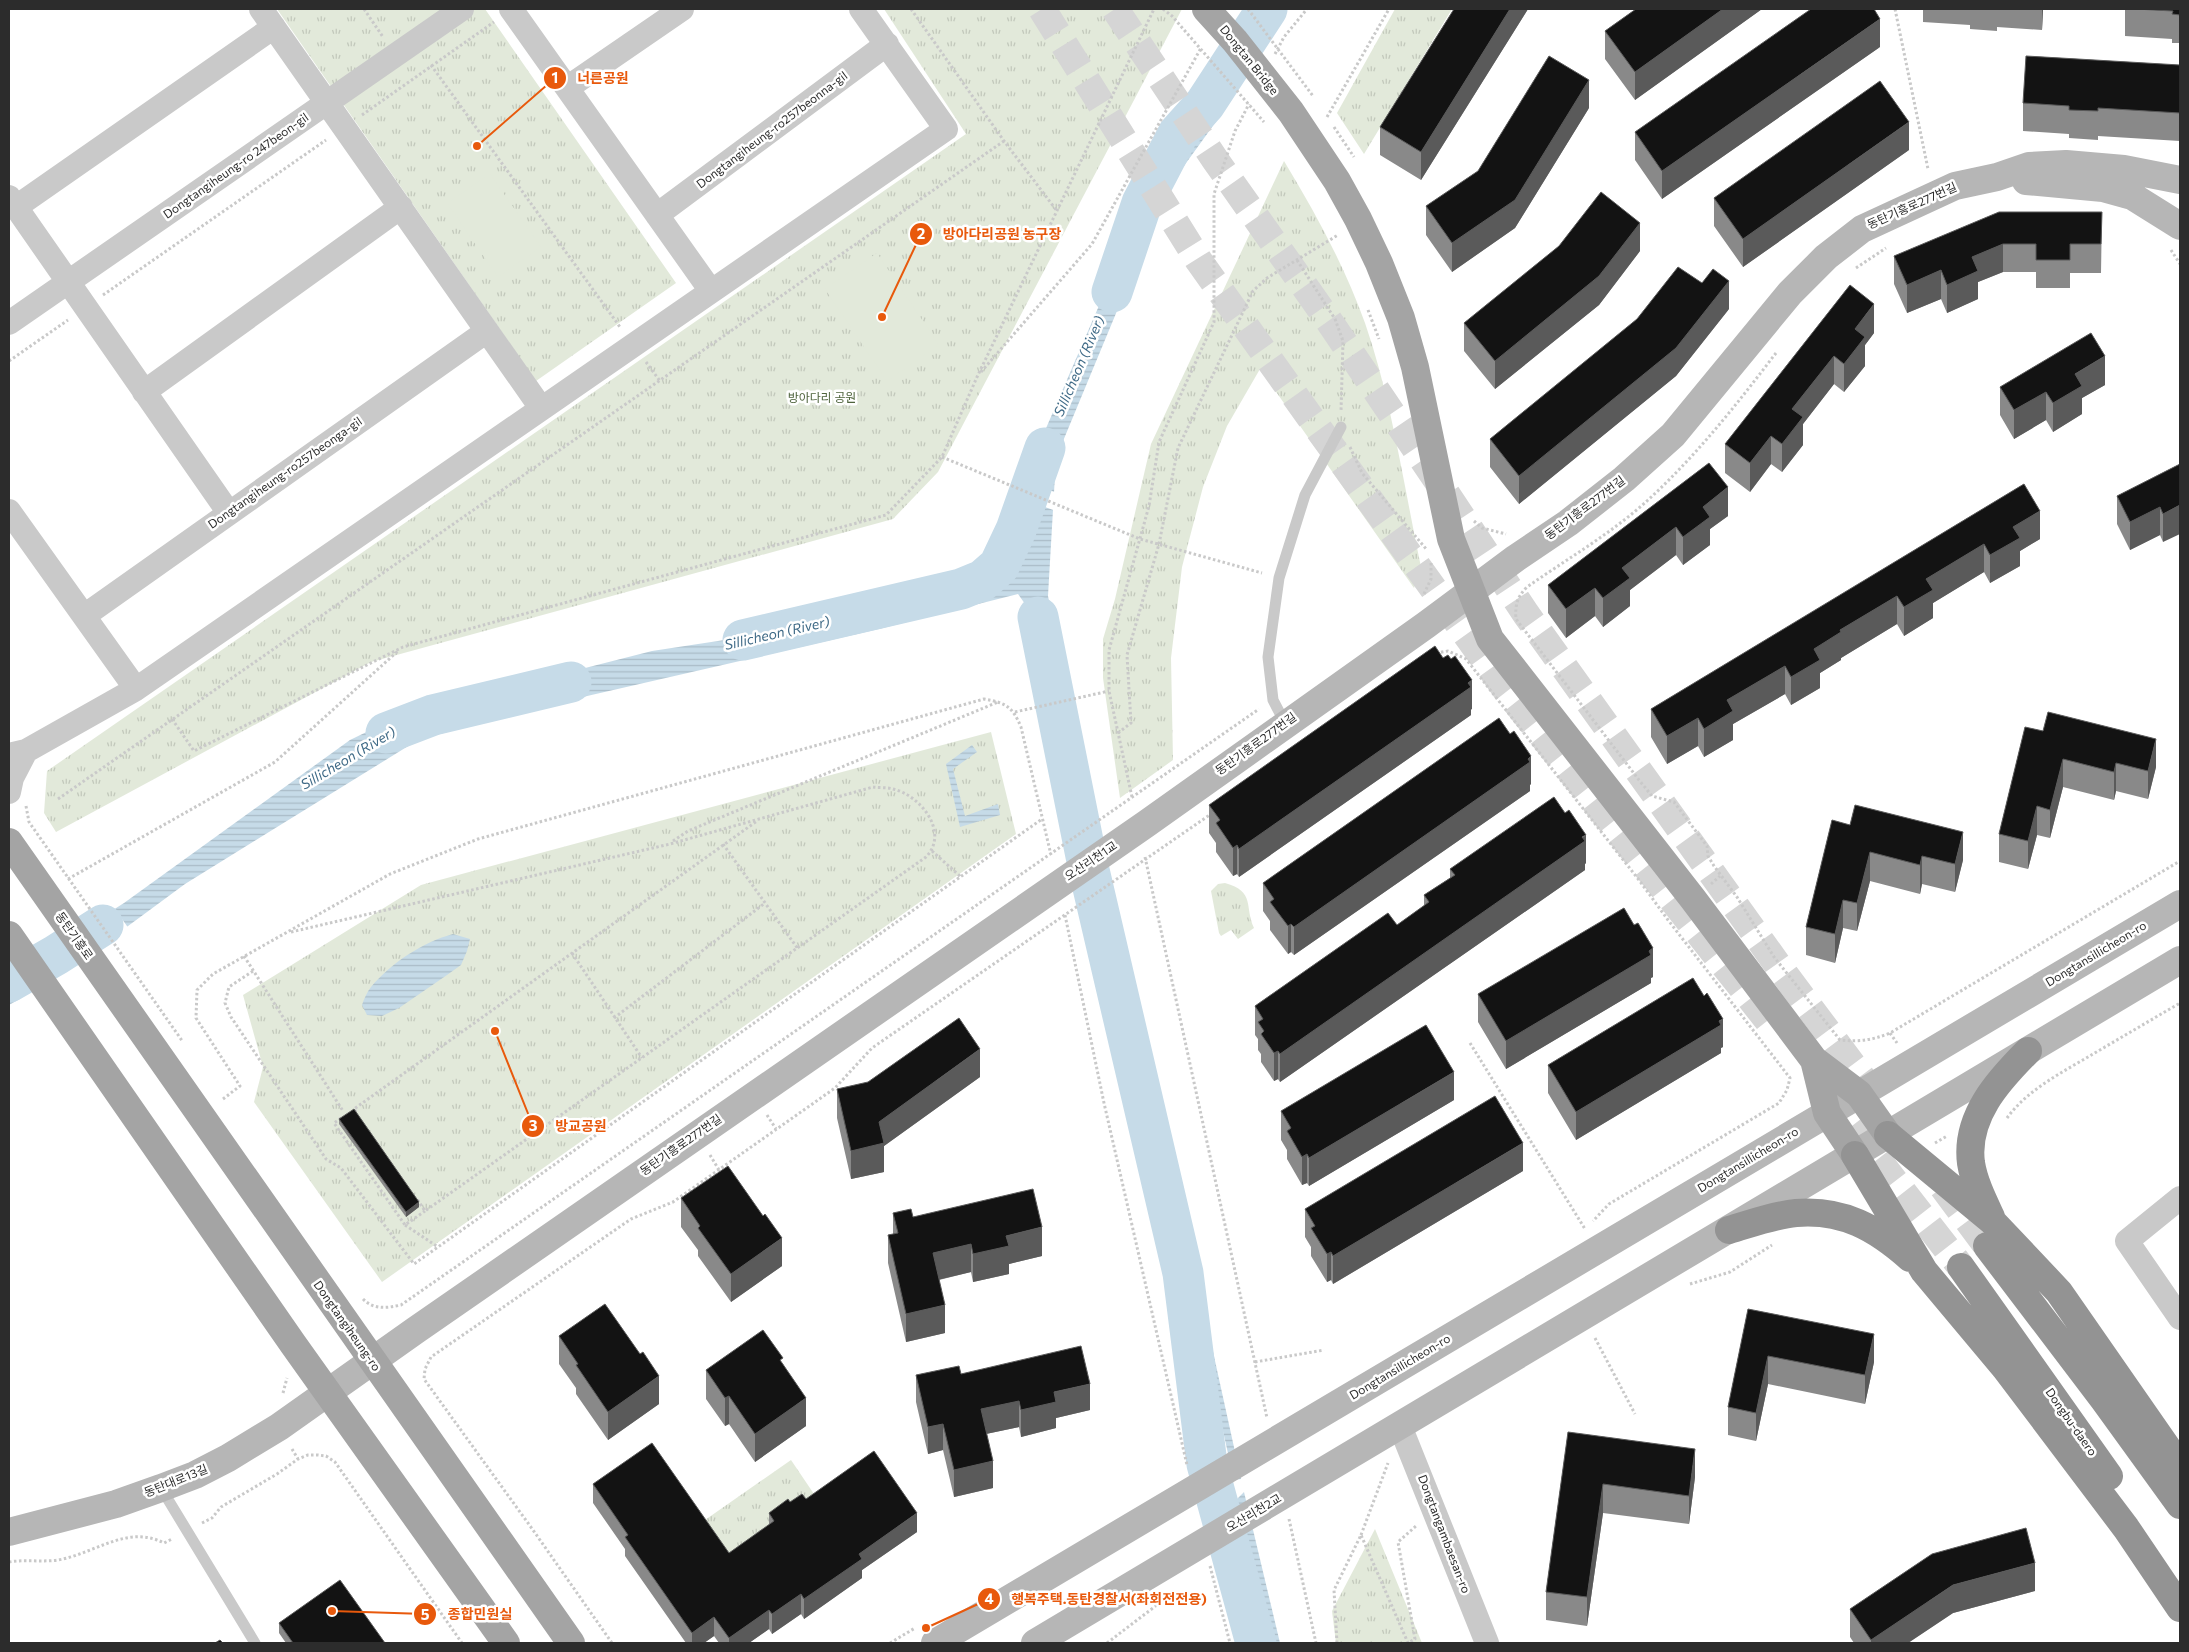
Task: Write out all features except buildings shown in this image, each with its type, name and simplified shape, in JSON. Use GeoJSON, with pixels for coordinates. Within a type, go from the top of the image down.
{"type":"FeatureCollection","features":[{"type":"Feature","properties":{"kind":"highway"},"geometry":{"type":"LineString","coordinates":[[2028,1051],[2003,1076],[1984,1103],[1972,1131],[1971,1162],[1990,1233],[2104,1400],[2180,1505]]}},
{"type":"Feature","properties":{"kind":"highway"},"geometry":{"type":"LineString","coordinates":[[1888,1135],[1990,1233],[2060,1292],[2180,1466]]}},
{"type":"Feature","properties":{"kind":"highway"},"geometry":{"type":"LineString","coordinates":[[1855,1155],[1924,1271]]}},
{"type":"Feature","properties":{"kind":"highway"},"geometry":{"type":"LineString","coordinates":[[1729,1230],[1795,1213],[1830,1213],[1867,1226],[1894,1244],[1924,1271],[2006,1369],[2126,1528],[2180,1608]]}},
{"type":"Feature","properties":{"kind":"highway","name":"Dongbu-daero"},"geometry":{"type":"LineString","coordinates":[[1961,1267],[2180,1576]]}},
{"type":"Feature","properties":{"kind":"main road","name":"Dongtan Bridge"},"geometry":{"type":"LineString","coordinates":[[1206,9],[1235,41],[1291,112],[1337,181],[1379,262],[1401,318],[1415,367],[1451,539],[1490,639],[1676,878],[1814,1060]]}},
{"type":"Feature","properties":{"kind":"main road","name":"동탄기흥로"},"geometry":{"type":"LineString","coordinates":[[16,852],[124,1009]]}},
{"type":"Feature","properties":{"kind":"main road"},"geometry":{"type":"LineString","coordinates":[[9,935],[506,1643]]}},
{"type":"Feature","properties":{"kind":"main road","name":"Dongtangiheung-ro"},"geometry":{"type":"LineString","coordinates":[[124,1009],[571,1643]]}},
{"type":"Feature","properties":{"kind":"main road"},"geometry":{"type":"LineString","coordinates":[[1814,1060],[1859,1094],[1888,1135]]}},
{"type":"Feature","properties":{"kind":"main road"},"geometry":{"type":"LineString","coordinates":[[1814,1060],[1827,1113],[1855,1155]]}},
{"type":"Feature","properties":{"kind":"street","name":"Dongtangiheung-ro 247beon-gil"},"geometry":{"type":"LineString","coordinates":[[9,323],[462,9]]}},
{"type":"Feature","properties":{"kind":"street"},"geometry":{"type":"LineString","coordinates":[[511,9],[711,291]]}},
{"type":"Feature","properties":{"kind":"street"},"geometry":{"type":"LineString","coordinates":[[567,88],[682,9]]}},
{"type":"Feature","properties":{"kind":"street"},"geometry":{"type":"LineString","coordinates":[[18,797],[12,778],[17,753],[136,688],[946,129],[861,9]]}},
{"type":"Feature","properties":{"kind":"street"},"geometry":{"type":"LineString","coordinates":[[229,513],[12,202],[268,18],[542,408]]}},
{"type":"Feature","properties":{"kind":"street","name":"Dongtangiheung-ro257beonna-gil"},"geometry":{"type":"LineString","coordinates":[[657,215],[886,44]]}},
{"type":"Feature","properties":{"kind":"street","name":"동탄기흥로277번길"},"geometry":{"type":"LineString","coordinates":[[1141,825],[1279,712],[1471,592],[1516,558],[1568,523],[1624,479],[1673,436],[1790,293],[1862,228],[1920,200],[1955,186],[1997,177],[2029,166],[2066,164],[2124,169],[2180,180]]}},
{"type":"Feature","properties":{"kind":"street","name":"동탄기흥로277번길"},"geometry":{"type":"LineString","coordinates":[[1997,177],[2036,183],[2103,188],[2132,196],[2174,235]]}},
{"type":"Feature","properties":{"kind":"street"},"geometry":{"type":"LineString","coordinates":[[144,392],[400,207]]}},
{"type":"Feature","properties":{"kind":"street","name":"Dongtangiheung-ro257beonga-gil"},"geometry":{"type":"LineString","coordinates":[[84,616],[487,331]]}},
{"type":"Feature","properties":{"kind":"street"},"geometry":{"type":"LineString","coordinates":[[9,511],[136,688]]}},
{"type":"Feature","properties":{"kind":"street","name":"오산리천1교"},"geometry":{"type":"LineString","coordinates":[[1036,899],[1141,825]]}},
{"type":"Feature","properties":{"kind":"street","name":"동탄기흥로277번길"},"geometry":{"type":"LineString","coordinates":[[328,1392],[1036,899]]}},
{"type":"Feature","properties":{"kind":"street","name":"Dongtansillicheon-ro"},"geometry":{"type":"LineString","coordinates":[[934,1643],[2180,904]]}},
{"type":"Feature","properties":{"kind":"street"},"geometry":{"type":"LineString","coordinates":[[1406,1438],[1729,1230],[2180,960]]}},
{"type":"Feature","properties":{"kind":"street"},"geometry":{"type":"LineString","coordinates":[[2180,1198],[2126,1241],[2180,1318]]}},
{"type":"Feature","properties":{"kind":"street","name":"동탄대로13길"},"geometry":{"type":"LineString","coordinates":[[9,1532],[116,1504],[194,1475],[228,1458],[279,1427],[328,1392]]}},
{"type":"Feature","properties":{"kind":"street","name":"오산리천2교"},"geometry":{"type":"LineString","coordinates":[[1035,1643],[1344,1460],[1406,1438]]}},
{"type":"Feature","properties":{"kind":"street","name":"Dongtangambaesan-ro"},"geometry":{"type":"LineString","coordinates":[[1406,1438],[1487,1643]]}},
{"type":"Feature","properties":{"kind":"lane"},"geometry":{"type":"LineString","coordinates":[[1279,712],[1268,657],[1279,578],[1306,495],[1340,427]]}},
{"type":"Feature","properties":{"kind":"lane"},"geometry":{"type":"LineString","coordinates":[[161,1488],[255,1643]]}},
{"type":"Feature","properties":{"kind":"path"},"geometry":{"type":"LineString","coordinates":[[364,9],[406,48],[432,66],[633,345]]}},
{"type":"Feature","properties":{"kind":"path"},"geometry":{"type":"LineString","coordinates":[[9,361],[511,9]]}},
{"type":"Feature","properties":{"kind":"path"},"geometry":{"type":"LineString","coordinates":[[911,9],[1004,141],[1057,212]]}},
{"type":"Feature","properties":{"kind":"path"},"geometry":{"type":"LineString","coordinates":[[172,719],[194,751],[403,647],[886,514],[942,457],[977,377],[1154,9]]}},
{"type":"Feature","properties":{"kind":"path"},"geometry":{"type":"LineString","coordinates":[[1163,9],[1172,16],[1270,129]]}},
{"type":"Feature","properties":{"kind":"path"},"geometry":{"type":"LineString","coordinates":[[1248,9],[1304,83]]}},
{"type":"Feature","properties":{"kind":"path"},"geometry":{"type":"LineString","coordinates":[[1271,63],[1284,37],[1308,9]]}},
{"type":"Feature","properties":{"kind":"path"},"geometry":{"type":"LineString","coordinates":[[1328,118],[1389,9]]}},
{"type":"Feature","properties":{"kind":"path"},"geometry":{"type":"LineString","coordinates":[[1895,9],[1928,168]]}},
{"type":"Feature","properties":{"kind":"path"},"geometry":{"type":"LineString","coordinates":[[977,377],[1092,244],[1203,44]]}},
{"type":"Feature","properties":{"kind":"path"},"geometry":{"type":"LineString","coordinates":[[1253,97],[1235,131],[1214,194],[1214,322],[1158,442],[1149,506],[1109,650],[1109,690],[1141,825],[1268,1420]]}},
{"type":"Feature","properties":{"kind":"path"},"geometry":{"type":"LineString","coordinates":[[58,799],[1004,141]]}},
{"type":"Feature","properties":{"kind":"path"},"geometry":{"type":"LineString","coordinates":[[1334,229],[1341,244]]}},
{"type":"Feature","properties":{"kind":"path"},"geometry":{"type":"LineString","coordinates":[[1118,733],[1131,723],[1127,655],[1159,544],[1178,448],[1254,291],[1267,278],[1338,235]]}},
{"type":"Feature","properties":{"kind":"path"},"geometry":{"type":"LineString","coordinates":[[2174,235],[2180,264]]}},
{"type":"Feature","properties":{"kind":"path"},"geometry":{"type":"LineString","coordinates":[[1855,269],[1893,244]]}},
{"type":"Feature","properties":{"kind":"path"},"geometry":{"type":"LineString","coordinates":[[1297,260],[1335,319],[1343,341],[1340,427],[1362,473],[1431,555]]}},
{"type":"Feature","properties":{"kind":"path"},"geometry":{"type":"LineString","coordinates":[[1366,303],[1382,348]]}},
{"type":"Feature","properties":{"kind":"path"},"geometry":{"type":"LineString","coordinates":[[1779,349],[1725,420],[1683,466],[1647,501],[1527,587],[1520,594],[1515,607],[1516,619],[1652,796],[1674,802],[1685,816],[1707,846],[1708,856],[1737,897],[1774,958],[1840,1040],[1858,1042],[1873,1039],[1890,1033],[2180,861]]}},
{"type":"Feature","properties":{"kind":"path"},"geometry":{"type":"LineString","coordinates":[[942,457],[1140,538],[1279,578]]}},
{"type":"Feature","properties":{"kind":"path"},"geometry":{"type":"LineString","coordinates":[[1421,596],[1426,591],[1431,579],[1429,546]]}},
{"type":"Feature","properties":{"kind":"path"},"geometry":{"type":"LineString","coordinates":[[60,884],[276,762],[403,647]]}},
{"type":"Feature","properties":{"kind":"path"},"geometry":{"type":"LineString","coordinates":[[1429,658],[1437,652],[1448,651],[1466,659],[1639,880],[1790,1078],[1787,1090],[1779,1103],[1609,1204],[1585,1230],[1577,1235]]}},
{"type":"Feature","properties":{"kind":"path"},"geometry":{"type":"LineString","coordinates":[[1014,712],[1109,690]]}},
{"type":"Feature","properties":{"kind":"path"},"geometry":{"type":"LineString","coordinates":[[223,1099],[240,1086],[196,1018],[197,990],[213,974],[390,874],[478,839],[984,699],[998,701],[1014,712],[1021,727],[1051,856]]}},
{"type":"Feature","properties":{"kind":"path"},"geometry":{"type":"LineString","coordinates":[[670,844],[688,831],[998,701]]}},
{"type":"Feature","properties":{"kind":"path"},"geometry":{"type":"LineString","coordinates":[[360,1296],[374,1306],[385,1308],[401,1305],[1139,793],[1279,712]]}},
{"type":"Feature","properties":{"kind":"path"},"geometry":{"type":"LineString","coordinates":[[286,933],[670,844],[873,787],[893,789],[910,796],[924,807],[932,824],[935,838],[932,851],[798,949],[405,1225]]}},
{"type":"Feature","properties":{"kind":"path"},"geometry":{"type":"LineString","coordinates":[[18,797],[29,822],[184,1043]]}},
{"type":"Feature","properties":{"kind":"path"},"geometry":{"type":"LineString","coordinates":[[612,1643],[424,1379],[425,1369],[431,1356],[631,1219],[673,1202],[835,1088],[872,1048],[1218,809]]}},
{"type":"Feature","properties":{"kind":"path"},"geometry":{"type":"LineString","coordinates":[[254,971],[229,987],[225,1003],[231,1017],[326,1159],[341,1168],[414,1264],[1042,819]]}},
{"type":"Feature","properties":{"kind":"path"},"geometry":{"type":"LineString","coordinates":[[438,1247],[405,1225],[334,1123],[757,821]]}},
{"type":"Feature","properties":{"kind":"path"},"geometry":{"type":"LineString","coordinates":[[723,844],[798,949]]}},
{"type":"Feature","properties":{"kind":"path"},"geometry":{"type":"LineString","coordinates":[[932,851],[961,877]]}},
{"type":"Feature","properties":{"kind":"path"},"geometry":{"type":"LineString","coordinates":[[614,1018],[765,903]]}},
{"type":"Feature","properties":{"kind":"path"},"geometry":{"type":"LineString","coordinates":[[1064,912],[1106,1112],[1188,1468]]}},
{"type":"Feature","properties":{"kind":"path"},"geometry":{"type":"LineString","coordinates":[[572,953],[642,1058]]}},
{"type":"Feature","properties":{"kind":"path"},"geometry":{"type":"LineString","coordinates":[[244,956],[343,1111]]}},
{"type":"Feature","properties":{"kind":"path"},"geometry":{"type":"LineString","coordinates":[[2003,1126],[2014,1108],[2053,1078],[2180,1003]]}},
{"type":"Feature","properties":{"kind":"path"},"geometry":{"type":"LineString","coordinates":[[1470,1044],[1585,1230]]}},
{"type":"Feature","properties":{"kind":"path"},"geometry":{"type":"LineString","coordinates":[[217,1091],[228,1107]]}},
{"type":"Feature","properties":{"kind":"path"},"geometry":{"type":"LineString","coordinates":[[354,1109],[359,1117]]}},
{"type":"Feature","properties":{"kind":"path"},"geometry":{"type":"LineString","coordinates":[[414,1194],[425,1211]]}},
{"type":"Feature","properties":{"kind":"path"},"geometry":{"type":"LineString","coordinates":[[1681,1286],[1730,1272],[1777,1242]]}},
{"type":"Feature","properties":{"kind":"path"},"geometry":{"type":"LineString","coordinates":[[1587,1343],[1603,1333]]}},
{"type":"Feature","properties":{"kind":"path"},"geometry":{"type":"LineString","coordinates":[[1595,1338],[1635,1414]]}},
{"type":"Feature","properties":{"kind":"path"},"geometry":{"type":"LineString","coordinates":[[1255,1362],[1324,1350]]}},
{"type":"Feature","properties":{"kind":"path"},"geometry":{"type":"LineString","coordinates":[[1337,1643],[1334,1590],[1361,1535],[1388,1463],[1406,1438]]}},
{"type":"Feature","properties":{"kind":"path"},"geometry":{"type":"LineString","coordinates":[[212,1518],[221,1508],[298,1459],[308,1455],[326,1456],[335,1462],[462,1643]]}},
{"type":"Feature","properties":{"kind":"path"},"geometry":{"type":"LineString","coordinates":[[1381,1467],[1388,1463]]}},
{"type":"Feature","properties":{"kind":"path"},"geometry":{"type":"LineString","coordinates":[[1361,1535],[1408,1643],[1415,1639],[1398,1542],[1435,1510]]}},
{"type":"Feature","properties":{"kind":"path"},"geometry":{"type":"LineString","coordinates":[[1289,1517],[1316,1643]]}},
{"type":"Feature","properties":{"kind":"path"},"geometry":{"type":"LineString","coordinates":[[9,1562],[63,1559],[130,1537],[150,1536],[164,1543]]}},
{"type":"Feature","properties":{"kind":"path"},"geometry":{"type":"LineString","coordinates":[[1210,1564],[1230,1643]]}},
{"type":"Feature","properties":{"kind":"path"},"geometry":{"type":"LineString","coordinates":[[1108,1643],[1174,1591]]}},
{"type":"Feature","properties":{"kind":"green space"},"geometry":{"type":"Polygon","coordinates":[[[277,9],[485,9],[676,283],[536,381],[277,9]]]}},
{"type":"Feature","properties":{"kind":"green space","name":"방아다리 공원"},"geometry":{"type":"Polygon","coordinates":[[[884,9],[1182,9],[938,472],[893,519],[371,662],[56,832],[44,813],[47,771],[966,134],[884,9]]]}},
{"type":"Feature","properties":{"kind":"green space"},"geometry":{"type":"Polygon","coordinates":[[[1395,9],[1452,9],[1364,154],[1337,113],[1395,9]]]}},
{"type":"Feature","properties":{"kind":"green space"},"geometry":{"type":"Polygon","coordinates":[[[1284,161],[1329,240],[1365,323],[1390,413],[1421,567],[1414,588],[1260,369],[1227,426],[1203,487],[1182,567],[1171,658],[1173,760],[1120,798],[1103,678],[1103,639],[1115,599],[1151,444],[1284,161]]]}},
{"type":"Feature","properties":{"kind":"green space"},"geometry":{"type":"Polygon","coordinates":[[[490,174],[541,247],[498,277],[447,203],[490,174]]]}},
{"type":"Feature","properties":{"kind":"green space"},"geometry":{"type":"Polygon","coordinates":[[[877,253],[939,345],[887,381],[825,289],[877,253]]]}},
{"type":"Feature","properties":{"kind":"green space"},"geometry":{"type":"Polygon","coordinates":[[[991,732],[1016,834],[382,1282],[254,1102],[263,1067],[243,995],[421,885],[991,732]]]}},
{"type":"Feature","properties":{"kind":"green space"},"geometry":{"type":"Polygon","coordinates":[[[1225,883],[1235,887],[1245,895],[1254,928],[1238,939],[1231,930],[1221,936],[1219,933],[1211,891],[1218,884],[1225,883]]]}},
{"type":"Feature","properties":{"kind":"green space"},"geometry":{"type":"Polygon","coordinates":[[[791,1460],[814,1494],[729,1554],[705,1520],[791,1460]]]}},
{"type":"Feature","properties":{"kind":"green space"},"geometry":{"type":"Polygon","coordinates":[[[1375,1529],[1422,1643],[1336,1643],[1332,1611],[1375,1529]]]}},
{"type":"Feature","properties":{"kind":"water"},"geometry":{"type":"Polygon","coordinates":[[[1255,9],[1289,9],[1215,123],[1168,188],[1056,458],[1048,596],[1098,841],[1093,843],[1035,618],[1018,594],[879,629],[539,707],[418,740],[185,884],[67,971],[63,966],[54,980],[9,1005],[9,974],[62,966],[50,950],[124,903],[350,740],[416,708],[440,713],[517,694],[534,681],[652,651],[783,631],[838,618],[876,615],[894,620],[1014,576],[1031,463],[1101,301],[1202,92],[1255,9]]]}},
{"type":"Feature","properties":{"kind":"water"},"geometry":{"type":"Polygon","coordinates":[[[972,745],[977,752],[953,769],[965,816],[998,804],[1000,815],[960,827],[946,764],[972,745]]]}},
{"type":"Feature","properties":{"kind":"water"},"geometry":{"type":"Polygon","coordinates":[[[1106,865],[1241,1479],[1234,1480],[1097,870],[1106,865]]]}},
{"type":"Feature","properties":{"kind":"water"},"geometry":{"type":"Polygon","coordinates":[[[453,934],[470,939],[461,965],[399,1008],[382,1016],[367,1015],[362,1005],[368,991],[379,978],[408,954],[430,942],[453,934]]]}},
{"type":"Feature","properties":{"kind":"water"},"geometry":{"type":"Polygon","coordinates":[[[1244,1492],[1280,1643],[1270,1643],[1235,1501],[1244,1492]]]}},
{"type":"Feature","properties":{"kind":"pier"},"geometry":{"type":"Polygon","coordinates":[[[1252,9],[1291,9],[1222,117],[1201,90],[1252,9]]]}},
{"type":"Feature","properties":{"kind":"pier"},"geometry":{"type":"Polygon","coordinates":[[[1026,481],[1057,493],[1056,511],[1023,499],[1026,481]]]}},
{"type":"Feature","properties":{"kind":"pier"},"geometry":{"type":"Polygon","coordinates":[[[1096,818],[1101,840],[1092,845],[1086,826],[1096,818]]]}},
{"type":"Feature","properties":{"kind":"pier"},"geometry":{"type":"Polygon","coordinates":[[[1108,864],[1115,892],[1101,901],[1094,869],[1108,864]]]}},
{"type":"Feature","properties":{"kind":"pier"},"geometry":{"type":"Polygon","coordinates":[[[113,906],[129,929],[69,973],[63,970],[56,982],[21,1001],[9,983],[9,971],[41,954],[55,967],[59,965],[47,951],[48,948],[113,906]]]}},
{"type":"Feature","properties":{"kind":"waterway","name":"Sillicheon (River)"},"geometry":{"type":"LineString","coordinates":[[1112,292],[1142,203],[1178,134],[1205,104],[1267,9]]}},
{"type":"Feature","properties":{"kind":"waterway","name":"Sillicheon (River)"},"geometry":{"type":"LineString","coordinates":[[743,640],[961,589],[983,580],[999,566],[1016,530],[1045,448]]}},
{"type":"Feature","properties":{"kind":"waterway"},"geometry":{"type":"LineString","coordinates":[[1038,617],[1088,866],[1183,1273],[1207,1464],[1256,1643]]}},
{"type":"Feature","properties":{"kind":"waterway","name":"Sillicheon (River)"},"geometry":{"type":"LineString","coordinates":[[386,733],[433,715],[571,682]]}},
{"type":"Feature","properties":{"kind":"waterway","name":"Sillicheon (River)"},"geometry":{"type":"LineString","coordinates":[[9,982],[103,925]]}},
{"type":"Feature","properties":{"kind":"tunnel"},"geometry":{"type":"LineString","coordinates":[[1042,9],[1199,261],[1315,424],[1507,691],[1774,1028]]}},
{"type":"Feature","properties":{"kind":"tunnel"},"geometry":{"type":"LineString","coordinates":[[1115,9],[1216,161],[1329,321],[1526,614],[1777,964],[1883,1106]]}},
{"type":"Feature","properties":{"kind":"tunnel"},"geometry":{"type":"LineString","coordinates":[[1826,1093],[1961,1267]]}},
{"type":"Feature","properties":{"kind":"tunnel"},"geometry":{"type":"LineString","coordinates":[[1943,1187],[1987,1246]]}},
{"type":"Feature","properties":{"kind":"place","name":"너른공원"},"geometry":{"type":"Point","coordinates":[477,146]}},
{"type":"Feature","properties":{"kind":"place","name":"방아다리공원 농구장"},"geometry":{"type":"Point","coordinates":[882,317]}},
{"type":"Feature","properties":{"kind":"place","name":"방교공원"},"geometry":{"type":"Point","coordinates":[495,1031]}},
{"type":"Feature","properties":{"kind":"place","name":"종합민원실"},"geometry":{"type":"Point","coordinates":[332,1611]}},
{"type":"Feature","properties":{"kind":"place","name":"행복주택.동탄경찰서(좌회전전용)"},"geometry":{"type":"Point","coordinates":[926,1628]}}]}
